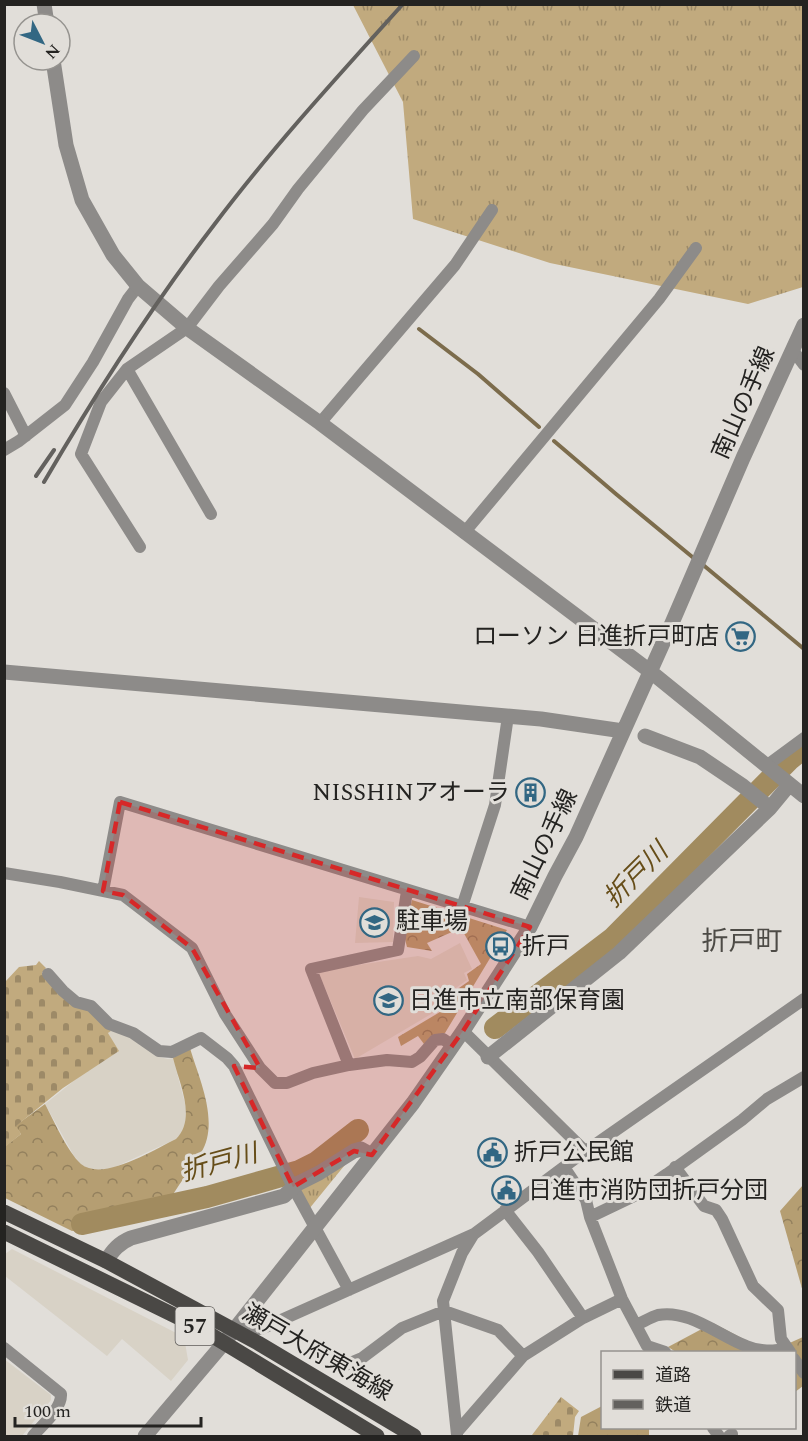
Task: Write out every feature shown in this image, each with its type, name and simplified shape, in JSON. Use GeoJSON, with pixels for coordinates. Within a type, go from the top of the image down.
{"type":"FeatureCollection","features":[{"type":"Feature","properties":{"kind":"main road","name":"瀬戸大府東海線"},"geometry":{"type":"LineString","coordinates":[[4,1212],[106,1261],[234,1330],[414,1437]]}},
{"type":"Feature","properties":{"kind":"main road","name":"瀬戸大府東海線"},"geometry":{"type":"LineString","coordinates":[[4,1232],[198,1327],[377,1437]]}},
{"type":"Feature","properties":{"kind":"street"},"geometry":{"type":"LineString","coordinates":[[140,547],[81,454],[101,402],[127,369],[187,328],[356,119],[414,56]]}},
{"type":"Feature","properties":{"kind":"street"},"geometry":{"type":"LineString","coordinates":[[55,72],[66,145],[82,200],[112,255],[138,286],[187,328],[320,423],[651,672],[804,796]]}},
{"type":"Feature","properties":{"kind":"street"},"geometry":{"type":"LineString","coordinates":[[320,423],[454,265],[492,210]]}},
{"type":"Feature","properties":{"kind":"street"},"geometry":{"type":"LineString","coordinates":[[464,533],[658,299],[696,248]]}},
{"type":"Feature","properties":{"kind":"street"},"geometry":{"type":"LineString","coordinates":[[4,450],[65,405],[138,286]]}},
{"type":"Feature","properties":{"kind":"street","name":"南山の手線"},"geometry":{"type":"LineString","coordinates":[[145,1437],[223,1344],[413,1103],[530,927],[576,837],[802,330]]}},
{"type":"Feature","properties":{"kind":"street"},"geometry":{"type":"LineString","coordinates":[[792,349],[804,365]]}},
{"type":"Feature","properties":{"kind":"street"},"geometry":{"type":"LineString","coordinates":[[127,369],[212,514]]}},
{"type":"Feature","properties":{"kind":"street"},"geometry":{"type":"LineString","coordinates":[[4,393],[26,436]]}},
{"type":"Feature","properties":{"kind":"street"},"geometry":{"type":"LineString","coordinates":[[4,672],[508,716],[623,731]]}},
{"type":"Feature","properties":{"kind":"street"},"geometry":{"type":"LineString","coordinates":[[462,907],[495,805],[508,716]]}},
{"type":"Feature","properties":{"kind":"street"},"geometry":{"type":"LineString","coordinates":[[645,736],[700,757],[743,786],[770,808]]}},
{"type":"Feature","properties":{"kind":"street"},"geometry":{"type":"LineString","coordinates":[[767,766],[804,738]]}},
{"type":"Feature","properties":{"kind":"street"},"geometry":{"type":"LineString","coordinates":[[488,1057],[619,953],[770,808],[789,785]]}},
{"type":"Feature","properties":{"kind":"street"},"geometry":{"type":"LineString","coordinates":[[103,891],[120,802],[530,927]]}},
{"type":"Feature","properties":{"kind":"street"},"geometry":{"type":"LineString","coordinates":[[4,873],[123,895],[192,948],[225,1014],[260,1068],[275,1083],[287,1083],[313,1073],[349,1065],[387,1060],[412,1062],[420,1057],[435,1040],[443,1039],[453,1045]]}},
{"type":"Feature","properties":{"kind":"street"},"geometry":{"type":"LineString","coordinates":[[349,1065],[311,969],[398,950],[407,891]]}},
{"type":"Feature","properties":{"kind":"street"},"geometry":{"type":"LineString","coordinates":[[48,974],[76,1002],[91,1006],[109,1024],[133,1033],[159,1051],[172,1052],[201,1038],[227,1058],[234,1066],[314,1228],[349,1290]]}},
{"type":"Feature","properties":{"kind":"street"},"geometry":{"type":"LineString","coordinates":[[234,1330],[261,1329],[474,1234],[585,1152],[804,999]]}},
{"type":"Feature","properties":{"kind":"street"},"geometry":{"type":"LineString","coordinates":[[463,1031],[585,1152]]}},
{"type":"Feature","properties":{"kind":"street"},"geometry":{"type":"LineString","coordinates":[[234,1066],[260,1068]]}},
{"type":"Feature","properties":{"kind":"street"},"geometry":{"type":"LineString","coordinates":[[590,1217],[636,1195],[742,1120],[766,1099],[804,1077]]}},
{"type":"Feature","properties":{"kind":"street"},"geometry":{"type":"LineString","coordinates":[[106,1261],[113,1249],[121,1242],[131,1238],[284,1196],[292,1185],[354,1150],[361,1149],[372,1155]]}},
{"type":"Feature","properties":{"kind":"street"},"geometry":{"type":"LineString","coordinates":[[564,1167],[586,1200],[590,1217],[622,1299],[647,1346],[660,1351]]}},
{"type":"Feature","properties":{"kind":"street"},"geometry":{"type":"LineString","coordinates":[[675,1167],[704,1206],[716,1210],[722,1219],[753,1286],[778,1310],[781,1340],[789,1351]]}},
{"type":"Feature","properties":{"kind":"street"},"geometry":{"type":"LineString","coordinates":[[505,1210],[538,1252],[583,1318]]}},
{"type":"Feature","properties":{"kind":"street"},"geometry":{"type":"LineString","coordinates":[[457,1434],[443,1301],[462,1253],[474,1234]]}},
{"type":"Feature","properties":{"kind":"street"},"geometry":{"type":"LineString","coordinates":[[457,1434],[523,1356],[583,1318],[622,1299]]}},
{"type":"Feature","properties":{"kind":"street"},"geometry":{"type":"LineString","coordinates":[[343,1366],[362,1358],[402,1328],[444,1311],[498,1330],[523,1356]]}},
{"type":"Feature","properties":{"kind":"street"},"geometry":{"type":"LineString","coordinates":[[636,1325],[658,1315],[680,1317],[761,1351]]}},
{"type":"Feature","properties":{"kind":"street"},"geometry":{"type":"LineString","coordinates":[[4,1348],[61,1394],[62,1398],[58,1406],[33,1437]]}},
{"type":"Feature","properties":{"kind":"highlighted area"},"geometry":{"type":"Polygon","coordinates":[[[120,802],[530,927],[463,1031],[372,1155],[354,1151],[293,1187],[234,1066],[260,1068],[192,948],[123,895],[103,891],[120,802]]]}},
{"type":"Feature","properties":{"kind":"shaded area","name":"駐車場"},"geometry":{"type":"Polygon","coordinates":[[[359,897],[394,902],[393,942],[355,943],[359,897]]]}},
{"type":"Feature","properties":{"kind":"shaded area","name":"日進市立南部保育園"},"geometry":{"type":"Polygon","coordinates":[[[460,943],[472,969],[464,973],[467,980],[447,994],[443,1007],[355,1059],[318,971],[418,956],[431,959],[460,943]]]}},
{"type":"Feature","properties":{"kind":"shaded area"},"geometry":{"type":"Polygon","coordinates":[[[114,1029],[125,1033],[159,1057],[173,1058],[187,1111],[186,1124],[183,1132],[176,1139],[113,1168],[101,1171],[91,1170],[82,1165],[74,1156],[45,1104],[85,1072],[118,1051],[108,1033],[114,1029]]]}},
{"type":"Feature","properties":{"kind":"shaded area"},"geometry":{"type":"Polygon","coordinates":[[[12,1249],[184,1337],[188,1360],[171,1381],[122,1339],[107,1356],[5,1276],[5,1254],[12,1249]]]}},
{"type":"Feature","properties":{"kind":"shaded area"},"geometry":{"type":"Polygon","coordinates":[[[4,1359],[51,1395],[51,1400],[22,1436],[5,1436],[4,1359]]]}},
{"type":"Feature","properties":{"kind":"green space"},"geometry":{"type":"Polygon","coordinates":[[[353,5],[803,5],[803,287],[748,304],[550,263],[413,219],[403,102],[353,5]]]}},
{"type":"Feature","properties":{"kind":"green space"},"geometry":{"type":"Polygon","coordinates":[[[412,900],[507,930],[445,1033],[423,1051],[424,1044],[418,1036],[401,1046],[398,1037],[445,1009],[449,995],[469,981],[467,974],[481,964],[461,928],[427,943],[432,951],[407,947],[404,935],[412,900]]]}},
{"type":"Feature","properties":{"kind":"green space"},"geometry":{"type":"Polygon","coordinates":[[[39,961],[46,968],[42,973],[61,993],[89,1010],[111,1031],[108,1033],[119,1051],[63,1088],[16,1126],[21,1134],[5,1147],[5,982],[19,967],[36,965],[39,961]]]}},
{"type":"Feature","properties":{"kind":"green space"},"geometry":{"type":"Polygon","coordinates":[[[190,1048],[206,1100],[209,1128],[201,1153],[172,1196],[173,1201],[81,1220],[82,1229],[72,1231],[5,1198],[4,1147],[21,1134],[15,1126],[45,1104],[71,1152],[81,1164],[90,1169],[115,1167],[176,1139],[182,1131],[186,1111],[173,1058],[190,1048]]]}},
{"type":"Feature","properties":{"kind":"green space"},"geometry":{"type":"Polygon","coordinates":[[[353,1155],[309,1209],[297,1187],[353,1155]]]}},
{"type":"Feature","properties":{"kind":"green space"},"geometry":{"type":"Polygon","coordinates":[[[803,1185],[803,1292],[780,1211],[803,1185]]]}},
{"type":"Feature","properties":{"kind":"green space"},"geometry":{"type":"Polygon","coordinates":[[[713,1323],[755,1345],[785,1345],[803,1337],[803,1386],[796,1391],[796,1351],[674,1351],[668,1347],[713,1323]]]}},
{"type":"Feature","properties":{"kind":"green space"},"geometry":{"type":"Polygon","coordinates":[[[561,1397],[579,1411],[575,1417],[573,1436],[532,1435],[561,1397]]]}},
{"type":"Feature","properties":{"kind":"green space"},"geometry":{"type":"Polygon","coordinates":[[[601,1407],[601,1429],[649,1429],[649,1436],[578,1436],[581,1417],[601,1407]]]}},
{"type":"Feature","properties":{"kind":"waterway"},"geometry":{"type":"LineString","coordinates":[[419,329],[478,374],[539,427]]}},
{"type":"Feature","properties":{"kind":"waterway"},"geometry":{"type":"LineString","coordinates":[[554,441],[696,560]]}},
{"type":"Feature","properties":{"kind":"waterway"},"geometry":{"type":"LineString","coordinates":[[702,564],[804,649]]}},
{"type":"Feature","properties":{"kind":"waterway","name":"折戸川"},"geometry":{"type":"LineString","coordinates":[[495,1028],[613,938],[790,759],[804,748]]}},
{"type":"Feature","properties":{"kind":"waterway","name":"折戸川"},"geometry":{"type":"LineString","coordinates":[[82,1224],[207,1197],[299,1171],[317,1162],[358,1130]]}},
{"type":"Feature","properties":{"kind":"railway"},"geometry":{"type":"LineString","coordinates":[[44,482],[125,351],[168,287],[236,196],[282,140],[403,4]]}},
{"type":"Feature","properties":{"kind":"railway"},"geometry":{"type":"LineString","coordinates":[[36,476],[54,450]]}},
{"type":"Feature","properties":{"kind":"place","name":"ローソン 日進折戸町店"},"geometry":{"type":"Point","coordinates":[740,637]}},
{"type":"Feature","properties":{"kind":"place","name":"NISSHINアオーラ"},"geometry":{"type":"Point","coordinates":[531,793]}},
{"type":"Feature","properties":{"kind":"place","name":"駐車場"},"geometry":{"type":"Point","coordinates":[375,922]}},
{"type":"Feature","properties":{"kind":"place","name":"折戸"},"geometry":{"type":"Point","coordinates":[501,947]}},
{"type":"Feature","properties":{"kind":"place","name":"日進市立南部保育園"},"geometry":{"type":"Point","coordinates":[388,1001]}},
{"type":"Feature","properties":{"kind":"place","name":"折戸公民館"},"geometry":{"type":"Point","coordinates":[493,1153]}},
{"type":"Feature","properties":{"kind":"place","name":"日進市消防団折戸分団"},"geometry":{"type":"Point","coordinates":[507,1191]}},
{"type":"Feature","properties":{"kind":"district","name":"折戸町"},"geometry":{"type":"Point","coordinates":[742,942]}}]}
